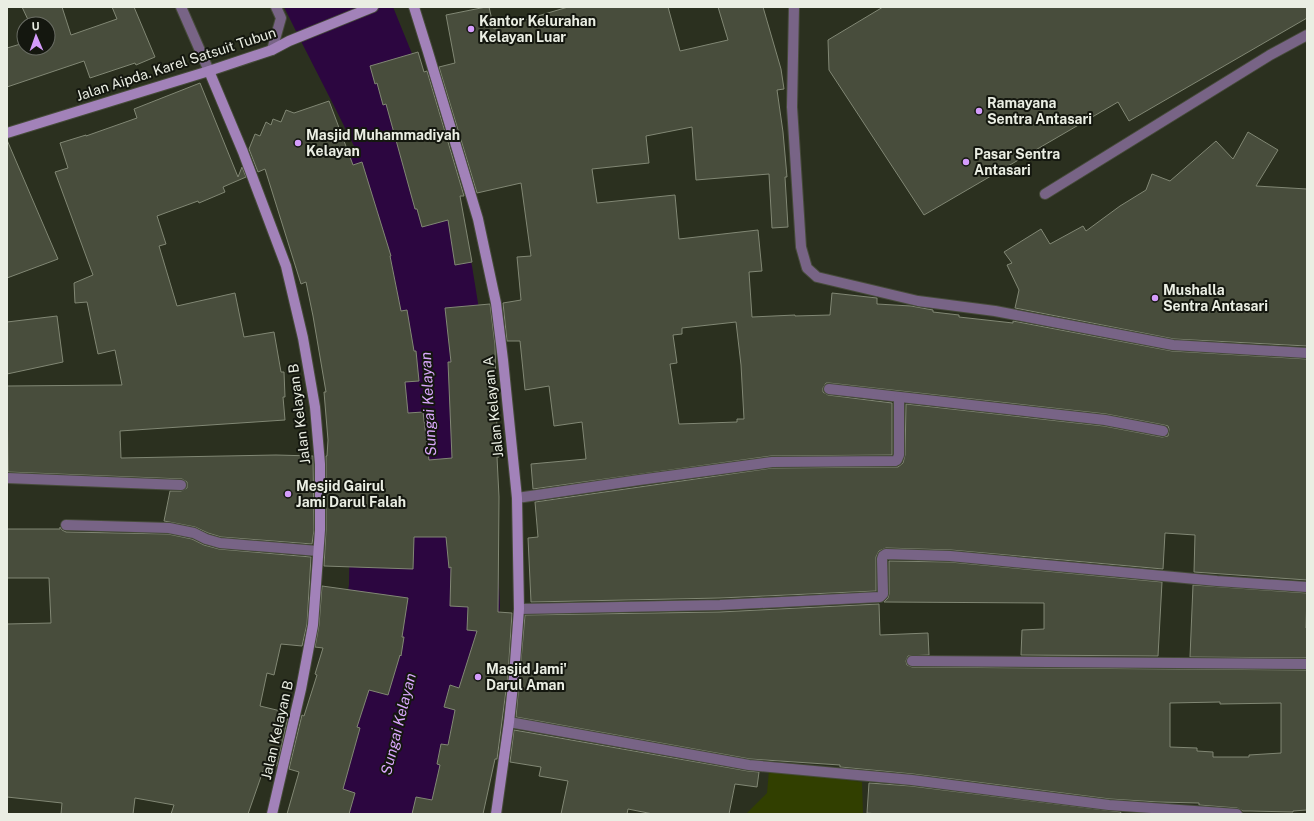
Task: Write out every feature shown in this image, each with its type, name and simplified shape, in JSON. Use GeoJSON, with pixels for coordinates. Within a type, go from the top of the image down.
{"type":"FeatureCollection","features":[{"type":"Feature","properties":{"kind":"street"},"geometry":{"type":"LineString","coordinates":[[181,7],[209,71]]}},
{"type":"Feature","properties":{"kind":"street"},"geometry":{"type":"LineString","coordinates":[[272,50],[281,18],[276,7]]}},
{"type":"Feature","properties":{"kind":"street","name":"Jalan Aipda. Karel Satsuit Tubun"},"geometry":{"type":"LineString","coordinates":[[7,133],[209,71],[272,50],[288,41],[373,7]]}},
{"type":"Feature","properties":{"kind":"street","name":"Jalan Kelayan A"},"geometry":{"type":"LineString","coordinates":[[414,7],[478,219],[496,303],[503,360],[517,498],[519,609],[509,722],[496,814]]}},
{"type":"Feature","properties":{"kind":"street"},"geometry":{"type":"LineString","coordinates":[[794,7],[792,108],[801,247],[807,268],[817,277],[918,301],[995,311],[1173,345],[1307,353]]}},
{"type":"Feature","properties":{"kind":"street"},"geometry":{"type":"LineString","coordinates":[[1045,194],[1270,55],[1307,35]]}},
{"type":"Feature","properties":{"kind":"street","name":"Jalan Kelayan B"},"geometry":{"type":"LineString","coordinates":[[209,71],[243,152],[286,266],[304,338],[315,407],[320,464],[320,530],[314,625],[272,814]]}},
{"type":"Feature","properties":{"kind":"street"},"geometry":{"type":"LineString","coordinates":[[829,389],[1097,419],[1163,431]]}},
{"type":"Feature","properties":{"kind":"street"},"geometry":{"type":"LineString","coordinates":[[517,498],[772,462],[895,461],[899,458],[899,397]]}},
{"type":"Feature","properties":{"kind":"street"},"geometry":{"type":"LineString","coordinates":[[7,478],[181,485]]}},
{"type":"Feature","properties":{"kind":"street"},"geometry":{"type":"LineString","coordinates":[[66,525],[170,528],[194,533],[206,539],[220,543],[318,551]]}},
{"type":"Feature","properties":{"kind":"street"},"geometry":{"type":"LineString","coordinates":[[519,609],[720,605],[880,597],[883,594],[882,559],[886,554],[950,556],[1217,581],[1307,587]]}},
{"type":"Feature","properties":{"kind":"street"},"geometry":{"type":"LineString","coordinates":[[912,661],[1307,664]]}},
{"type":"Feature","properties":{"kind":"street"},"geometry":{"type":"LineString","coordinates":[[509,722],[750,765],[912,780],[1109,804],[1237,814]]}},
{"type":"Feature","properties":{"kind":"green space"},"geometry":{"type":"Polygon","coordinates":[[[769,770],[862,782],[863,813],[746,814],[767,793],[769,770]]]}},
{"type":"Feature","properties":{"kind":"water","name":"Sungai Kelayan"},"geometry":{"type":"Polygon","coordinates":[[[284,7],[393,7],[415,61],[443,150],[472,266],[487,359],[500,606],[496,652],[472,814],[307,814],[317,776],[349,585],[352,413],[304,170],[354,146],[284,7]]]}},
{"type":"Feature","properties":{"kind":"building"},"geometry":{"type":"Polygon","coordinates":[[[22,7],[62,7],[71,35],[117,19],[112,7],[134,7],[155,57],[136,65],[135,63],[90,78],[84,61],[7,87],[7,48],[16,45],[16,56],[56,56],[56,16],[26,16],[22,7]]]}},
{"type":"Feature","properties":{"kind":"building"},"geometry":{"type":"Polygon","coordinates":[[[489,7],[494,29],[568,7],[668,7],[680,51],[728,40],[718,7],[763,7],[781,69],[784,89],[777,90],[787,177],[785,177],[788,227],[772,228],[769,174],[696,180],[692,127],[646,136],[649,163],[592,169],[597,203],[675,195],[679,239],[758,230],[762,271],[749,272],[752,317],[830,315],[832,293],[877,298],[877,304],[911,306],[933,310],[933,312],[959,315],[959,317],[1013,323],[1013,321],[1172,351],[1307,359],[1307,580],[1194,572],[1195,535],[1165,533],[1163,569],[951,550],[886,548],[879,551],[876,557],[876,591],[720,598],[531,602],[528,538],[538,537],[535,502],[772,468],[898,467],[903,463],[905,455],[906,404],[1104,426],[1162,437],[1168,436],[1169,429],[1168,426],[1164,425],[1106,414],[826,383],[823,388],[823,392],[828,395],[892,403],[892,455],[771,456],[533,489],[531,464],[586,459],[582,422],[554,426],[549,386],[525,390],[520,341],[507,341],[503,303],[521,300],[517,257],[531,256],[521,183],[477,193],[439,67],[455,63],[446,15],[489,7]],[[736,322],[682,328],[682,334],[673,335],[677,363],[670,364],[679,424],[737,422],[737,419],[744,419],[741,365],[736,322]]]}},
{"type":"Feature","properties":{"kind":"building","name":"Ramayana Sentra Antasari"},"geometry":{"type":"Polygon","coordinates":[[[883,7],[1307,7],[1307,18],[1129,121],[1118,102],[924,215],[829,70],[828,40],[883,7]]]}},
{"type":"Feature","properties":{"kind":"building"},"geometry":{"type":"Polygon","coordinates":[[[418,52],[424,72],[427,71],[464,196],[460,196],[472,262],[455,265],[448,220],[422,227],[417,209],[415,209],[386,104],[383,105],[377,83],[375,84],[370,66],[418,52]]]}},
{"type":"Feature","properties":{"kind":"building"},"geometry":{"type":"Polygon","coordinates":[[[200,83],[238,177],[242,167],[246,177],[223,187],[225,192],[199,203],[198,201],[157,216],[166,244],[159,246],[177,306],[235,293],[244,337],[274,332],[281,372],[284,372],[285,397],[283,397],[285,420],[120,431],[121,458],[276,455],[313,456],[314,530],[312,544],[221,537],[195,527],[164,521],[170,491],[181,491],[187,488],[187,482],[182,479],[8,472],[7,386],[122,385],[115,350],[98,354],[87,302],[75,303],[74,283],[93,275],[55,172],[68,168],[60,143],[86,136],[137,118],[134,109],[200,83]]]}},
{"type":"Feature","properties":{"kind":"building"},"geometry":{"type":"Polygon","coordinates":[[[329,101],[353,165],[362,162],[391,256],[401,311],[407,310],[414,351],[416,351],[419,381],[405,382],[408,413],[423,412],[429,460],[452,458],[448,362],[451,362],[445,308],[490,304],[495,345],[495,394],[499,457],[497,457],[499,497],[498,612],[512,613],[508,675],[497,759],[495,759],[483,814],[412,814],[416,797],[432,800],[440,765],[437,764],[441,744],[448,745],[455,710],[444,707],[450,685],[459,688],[477,631],[467,630],[468,607],[450,606],[451,567],[449,568],[446,537],[414,537],[413,569],[324,566],[326,530],[326,456],[328,440],[324,392],[326,392],[313,316],[306,282],[301,284],[265,169],[258,172],[249,149],[255,134],[260,136],[266,122],[271,125],[273,119],[281,122],[286,110],[294,113],[329,101]]]}},
{"type":"Feature","properties":{"kind":"building"},"geometry":{"type":"Polygon","coordinates":[[[1248,132],[1278,150],[1256,186],[1307,189],[1307,346],[1174,339],[1015,308],[1019,290],[1007,265],[1012,263],[1004,252],[1041,229],[1050,244],[1083,226],[1086,231],[1120,206],[1146,190],[1152,174],[1170,181],[1216,141],[1233,159],[1248,132]]]}},
{"type":"Feature","properties":{"kind":"building"},"geometry":{"type":"Polygon","coordinates":[[[7,140],[58,259],[7,278],[7,140]]]}},
{"type":"Feature","properties":{"kind":"building"},"geometry":{"type":"Polygon","coordinates":[[[57,316],[63,362],[7,374],[7,322],[57,316]]]}},
{"type":"Feature","properties":{"kind":"building"},"geometry":{"type":"Polygon","coordinates":[[[60,527],[66,532],[168,534],[192,539],[204,545],[219,549],[311,557],[307,624],[302,646],[281,644],[274,675],[267,673],[260,706],[289,713],[277,766],[267,763],[248,814],[171,814],[174,805],[135,798],[133,814],[61,814],[62,803],[7,797],[7,624],[51,623],[49,578],[7,578],[7,529],[60,529],[60,527]]]}},
{"type":"Feature","properties":{"kind":"building"},"geometry":{"type":"Polygon","coordinates":[[[889,561],[950,562],[1162,582],[1158,656],[1021,655],[1022,630],[1044,629],[1044,603],[884,602],[888,598],[889,594],[889,561]]]}},
{"type":"Feature","properties":{"kind":"building"},"geometry":{"type":"Polygon","coordinates":[[[1193,585],[1307,593],[1307,658],[1190,657],[1193,585]]]}},
{"type":"Feature","properties":{"kind":"building"},"geometry":{"type":"Polygon","coordinates":[[[322,586],[408,598],[402,637],[404,637],[401,656],[400,655],[388,695],[369,690],[357,727],[360,728],[343,789],[355,793],[349,814],[287,814],[299,772],[289,769],[302,715],[304,716],[317,675],[315,674],[323,648],[315,647],[319,625],[322,586]]]}},
{"type":"Feature","properties":{"kind":"building"},"geometry":{"type":"Polygon","coordinates":[[[879,604],[880,635],[928,633],[929,655],[908,656],[906,661],[907,665],[912,667],[1307,670],[1307,810],[1293,812],[1243,811],[1237,808],[1199,805],[1199,803],[1110,799],[913,774],[840,767],[840,765],[750,759],[516,717],[525,615],[720,612],[879,604]],[[1220,702],[1170,703],[1170,747],[1197,748],[1197,751],[1213,752],[1213,757],[1249,757],[1249,755],[1281,753],[1281,703],[1220,704],[1220,702]]]}},
{"type":"Feature","properties":{"kind":"building"},"geometry":{"type":"Polygon","coordinates":[[[514,730],[759,772],[757,787],[735,784],[729,814],[653,814],[628,809],[627,814],[561,814],[568,781],[539,776],[541,767],[510,762],[514,730]]]}},
{"type":"Feature","properties":{"kind":"building"},"geometry":{"type":"Polygon","coordinates":[[[869,783],[911,786],[1121,812],[1120,814],[867,813],[869,783]]]}},
{"type":"Feature","properties":{"kind":"place","name":"Kantor Kelurahan Kelayan Luar"},"geometry":{"type":"Point","coordinates":[471,29]}},
{"type":"Feature","properties":{"kind":"place","name":"Ramayana Sentra Antasari"},"geometry":{"type":"Point","coordinates":[979,111]}},
{"type":"Feature","properties":{"kind":"place","name":"Masjid Muhammadiyah Kelayan"},"geometry":{"type":"Point","coordinates":[298,143]}},
{"type":"Feature","properties":{"kind":"place","name":"Pasar Sentra Antasari"},"geometry":{"type":"Point","coordinates":[966,162]}},
{"type":"Feature","properties":{"kind":"place","name":"Mushalla Sentra Antasari"},"geometry":{"type":"Point","coordinates":[1155,298]}},
{"type":"Feature","properties":{"kind":"place","name":"Mesjid Gairul Jami Darul Falah"},"geometry":{"type":"Point","coordinates":[288,494]}},
{"type":"Feature","properties":{"kind":"place","name":"Masjid Jami' Darul Aman"},"geometry":{"type":"Point","coordinates":[478,677]}}]}
